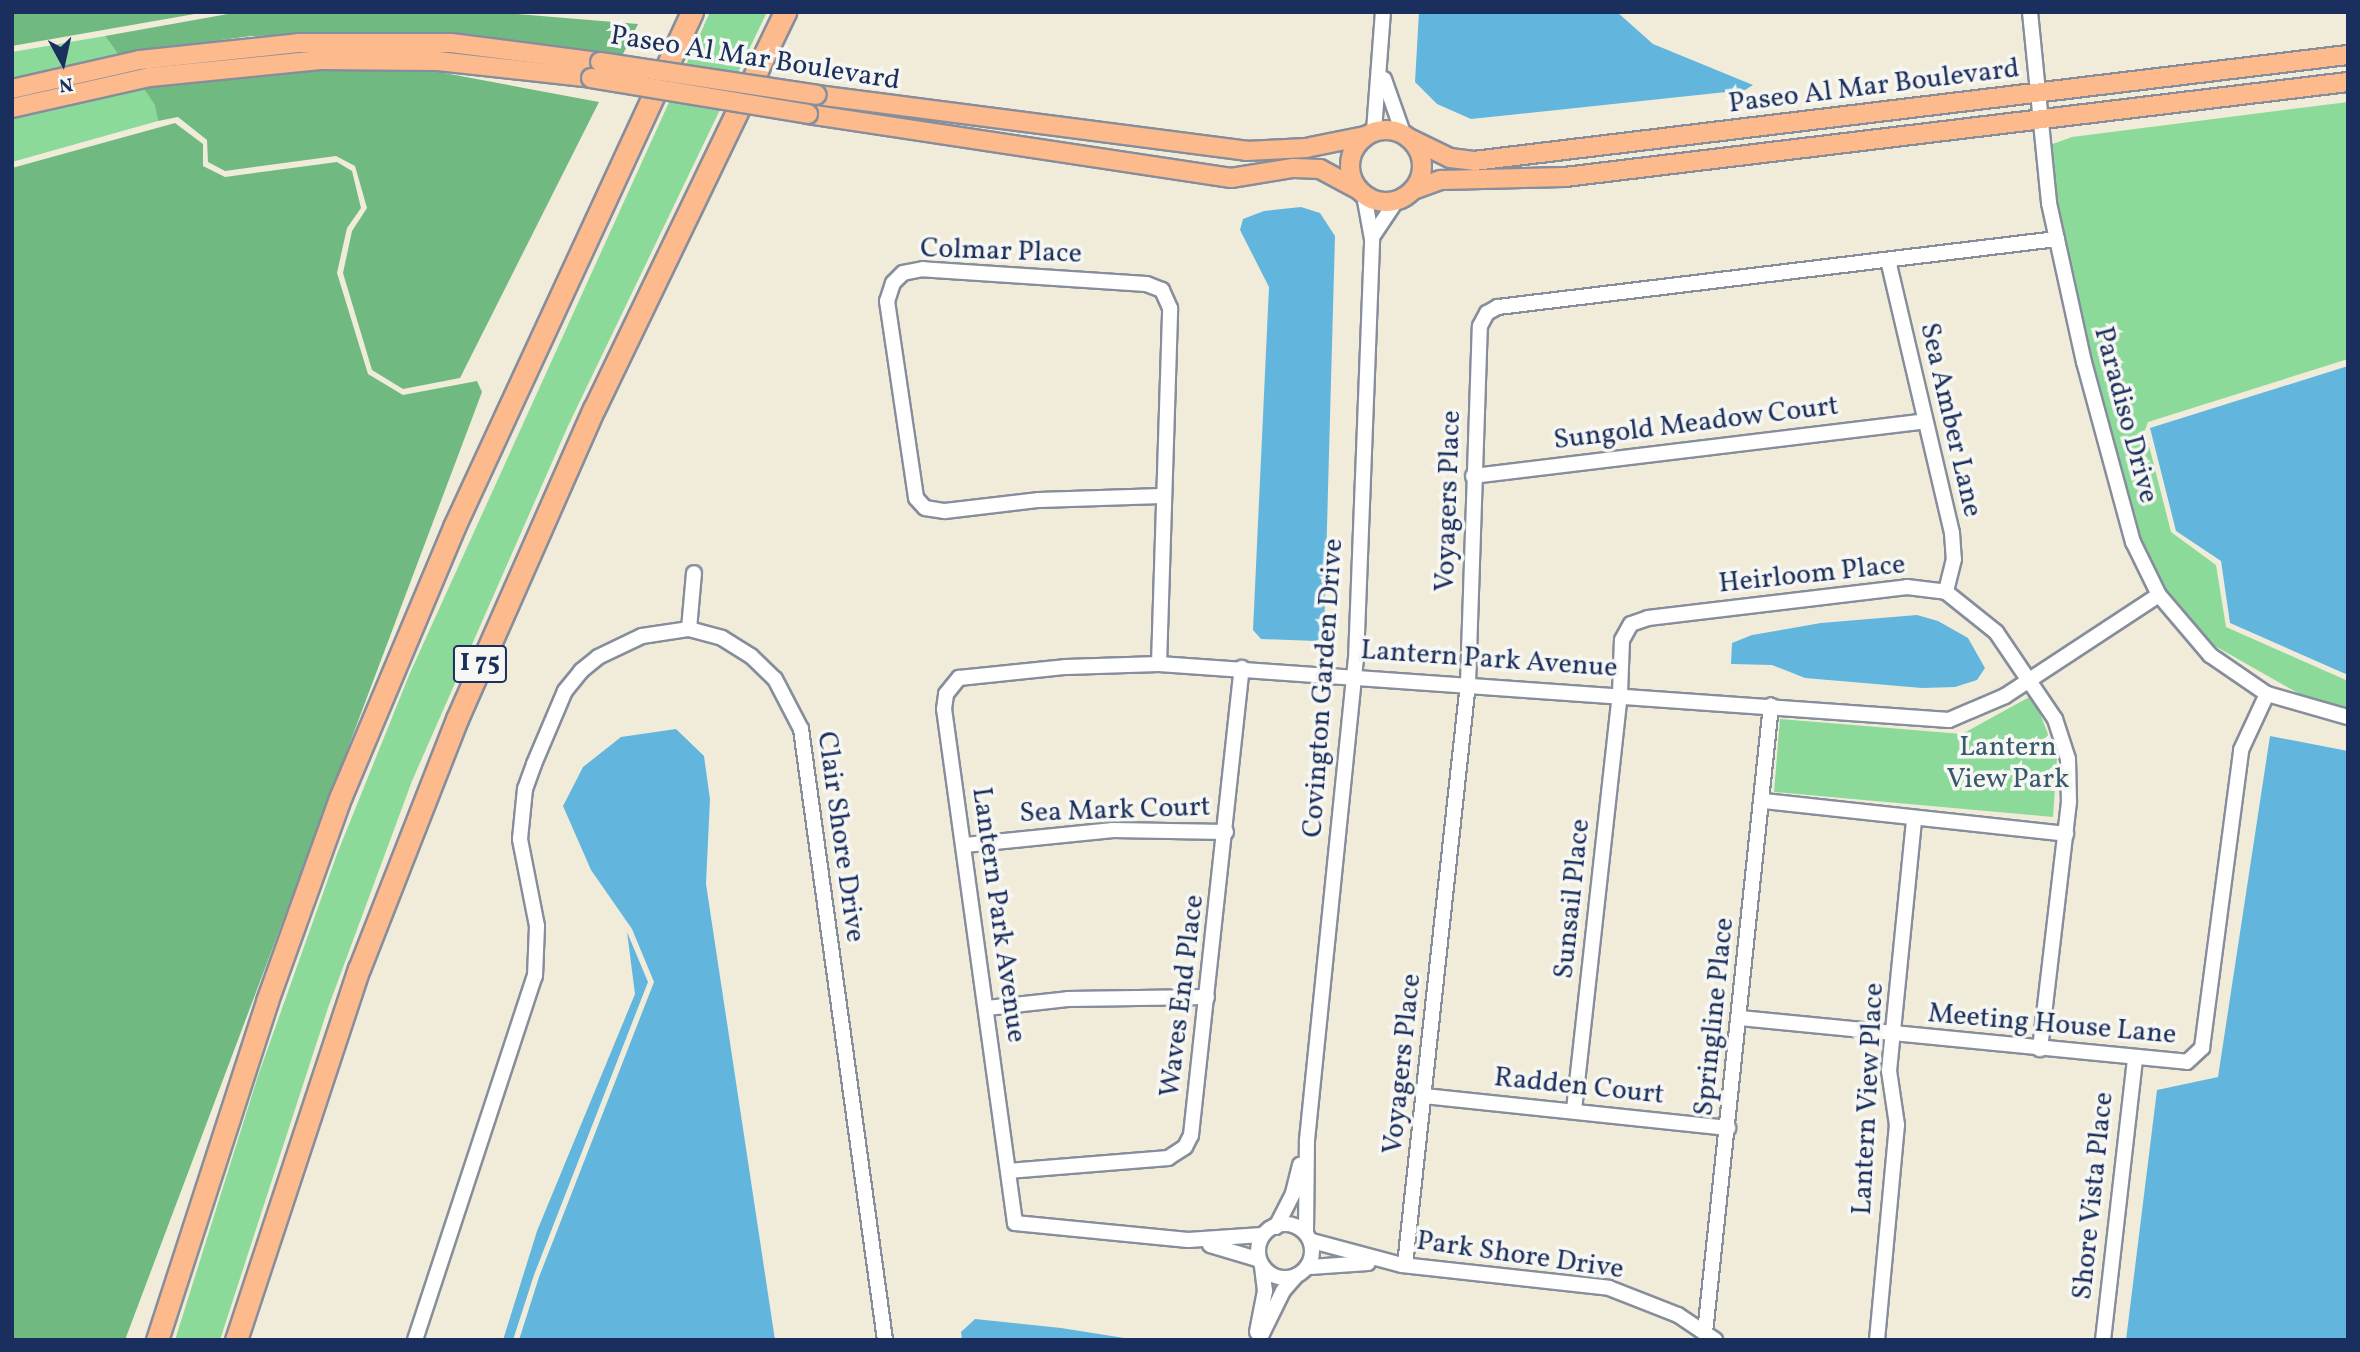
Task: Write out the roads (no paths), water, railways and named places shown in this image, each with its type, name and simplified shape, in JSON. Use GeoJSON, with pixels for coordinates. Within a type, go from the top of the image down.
{"type":"FeatureCollection","features":[{"type":"Feature","properties":{"kind":"highway"},"geometry":{"type":"LineString","coordinates":[[157,1340],[262,1014],[341,796],[454,527],[692,12]]}},
{"type":"Feature","properties":{"kind":"highway","name":"I 75"},"geometry":{"type":"LineString","coordinates":[[236,1340],[359,969],[457,719],[594,409],[785,12]]}},
{"type":"Feature","properties":{"kind":"main road","name":"Paseo Al Mar Boulevard"},"geometry":{"type":"LineString","coordinates":[[12,89],[151,59],[298,43],[451,43],[569,57],[844,99],[1246,151],[1306,148],[1370,133]]}},
{"type":"Feature","properties":{"kind":"main road","name":"Paseo Al Mar Boulevard"},"geometry":{"type":"LineString","coordinates":[[1407,136],[1450,158],[1474,161],[2348,55]]}},
{"type":"Feature","properties":{"kind":"main road","name":"Paseo Al Mar Boulevard"},"geometry":{"type":"LineString","coordinates":[[12,108],[150,77],[268,64],[394,59],[501,65],[1231,178],[1293,168],[1320,169],[1361,192]]}},
{"type":"Feature","properties":{"kind":"main road","name":"Paseo Al Mar Boulevard"},"geometry":{"type":"LineString","coordinates":[[1405,195],[1441,180],[1565,177],[2348,82]]}},
{"type":"Feature","properties":{"kind":"main road"},"geometry":{"type":"LineString","coordinates":[[1370,133],[1407,136],[1423,164],[1405,195],[1380,202],[1361,192],[1350,161],[1370,133]]}},
{"type":"Feature","properties":{"kind":"street"},"geometry":{"type":"LineString","coordinates":[[1370,133],[1381,68],[1383,12]]}},
{"type":"Feature","properties":{"kind":"street","name":"Paradiso Drive"},"geometry":{"type":"LineString","coordinates":[[2029,12],[2049,203],[2084,362],[2133,542],[2159,595],[2210,655],[2267,694],[2348,717]]}},
{"type":"Feature","properties":{"kind":"street"},"geometry":{"type":"LineString","coordinates":[[1381,68],[1407,136]]}},
{"type":"Feature","properties":{"kind":"street","name":"Covington Garden Drive"},"geometry":{"type":"LineString","coordinates":[[1310,1267],[1307,1140],[1354,676],[1372,239],[1361,192]]}},
{"type":"Feature","properties":{"kind":"street"},"geometry":{"type":"LineString","coordinates":[[1372,239],[1405,195]]}},
{"type":"Feature","properties":{"kind":"street","name":"Voyagers Place"},"geometry":{"type":"LineString","coordinates":[[1398,1264],[1424,1096],[1468,683],[1480,326],[1487,313],[1499,307],[2057,239]]}},
{"type":"Feature","properties":{"kind":"street","name":"Sea Amber Lane"},"geometry":{"type":"LineString","coordinates":[[1888,260],[1952,533],[1954,559],[1946,592]]}},
{"type":"Feature","properties":{"kind":"street","name":"Colmar Place"},"geometry":{"type":"LineString","coordinates":[[1159,664],[1162,496],[1170,308],[1162,290],[1146,284],[923,269],[903,273],[893,283],[887,301],[916,498],[925,508],[945,511],[1039,500],[1162,496]]}},
{"type":"Feature","properties":{"kind":"street","name":"Sungold Meadow Court"},"geometry":{"type":"LineString","coordinates":[[1473,476],[1925,421]]}},
{"type":"Feature","properties":{"kind":"street"},"geometry":{"type":"LineString","coordinates":[[689,629],[694,573]]}},
{"type":"Feature","properties":{"kind":"street","name":"Heirloom Place"},"geometry":{"type":"LineString","coordinates":[[1620,694],[1625,631],[1648,618],[1907,587],[1946,592],[1996,632],[2031,679],[2054,719],[2068,759],[2066,834],[2040,1049]]}},
{"type":"Feature","properties":{"kind":"street","name":"Lantern Park Avenue"},"geometry":{"type":"LineString","coordinates":[[1188,1240],[1016,1223],[944,709],[946,694],[959,678],[1066,667],[1159,664],[1468,683],[1948,720],[2031,679],[2159,595]]}},
{"type":"Feature","properties":{"kind":"street","name":"Clair Shore Drive"},"geometry":{"type":"LineString","coordinates":[[415,1340],[535,976],[537,926],[520,830],[525,789],[538,751],[565,691],[598,657],[642,636],[689,629],[722,638],[751,656],[775,679],[801,729],[886,1340]]}},
{"type":"Feature","properties":{"kind":"street","name":"Waves End Place"},"geometry":{"type":"LineString","coordinates":[[1008,1171],[1178,1155],[1191,1135],[1242,668]]}},
{"type":"Feature","properties":{"kind":"street","name":"Sunsail Place"},"geometry":{"type":"LineString","coordinates":[[1574,1110],[1620,694]]}},
{"type":"Feature","properties":{"kind":"street","name":"Meeting House Lane"},"geometry":{"type":"LineString","coordinates":[[1740,1018],[2188,1062],[2202,1048],[2241,750],[2267,694]]}},
{"type":"Feature","properties":{"kind":"street","name":"Springline Place"},"geometry":{"type":"LineString","coordinates":[[1710,1336],[1728,1128],[1764,802],[1771,705]]}},
{"type":"Feature","properties":{"kind":"street"},"geometry":{"type":"LineString","coordinates":[[1764,802],[2066,834]]}},
{"type":"Feature","properties":{"kind":"street","name":"Lantern View Place"},"geometry":{"type":"LineString","coordinates":[[1877,1340],[1897,1125],[1889,1071],[1914,819]]}},
{"type":"Feature","properties":{"kind":"street","name":"Sea Mark Court"},"geometry":{"type":"LineString","coordinates":[[964,845],[1113,830],[1226,832]]}},
{"type":"Feature","properties":{"kind":"street"},"geometry":{"type":"LineString","coordinates":[[986,1008],[1068,999],[1207,997]]}},
{"type":"Feature","properties":{"kind":"street","name":"Shore Vista Place"},"geometry":{"type":"LineString","coordinates":[[2103,1340],[2135,1058]]}},
{"type":"Feature","properties":{"kind":"street","name":"Radden Court"},"geometry":{"type":"LineString","coordinates":[[1424,1096],[1728,1128]]}},
{"type":"Feature","properties":{"kind":"street","name":"Covington Garden Drive"},"geometry":{"type":"LineString","coordinates":[[1276,1227],[1294,1190],[1307,1140]]}},
{"type":"Feature","properties":{"kind":"street"},"geometry":{"type":"LineString","coordinates":[[1188,1240],[1262,1235],[1276,1227],[1291,1227],[1309,1237]]}},
{"type":"Feature","properties":{"kind":"street"},"geometry":{"type":"LineString","coordinates":[[1257,1340],[1265,1292],[1259,1263],[1262,1235]]}},
{"type":"Feature","properties":{"kind":"street","name":"Park Shore Drive"},"geometry":{"type":"LineString","coordinates":[[1309,1237],[1398,1264]]}},
{"type":"Feature","properties":{"kind":"street"},"geometry":{"type":"LineString","coordinates":[[1188,1240],[1259,1263],[1278,1275],[1297,1275]]}},
{"type":"Feature","properties":{"kind":"street","name":"Park Shore Drive"},"geometry":{"type":"LineString","coordinates":[[1310,1267],[1398,1264],[1609,1288],[1644,1299],[1710,1336]]}},
{"type":"Feature","properties":{"kind":"street"},"geometry":{"type":"LineString","coordinates":[[1257,1340],[1283,1291],[1297,1275],[1310,1267]]}},
{"type":"Feature","properties":{"kind":"water"},"geometry":{"type":"Polygon","coordinates":[[[1419,12],[1617,12],[1653,44],[1753,85],[1745,90],[1471,119],[1437,104],[1415,82],[1419,12]]]}},
{"type":"Feature","properties":{"kind":"water"},"geometry":{"type":"Polygon","coordinates":[[[1301,207],[1320,213],[1335,236],[1324,636],[1316,641],[1261,639],[1253,630],[1269,287],[1240,230],[1243,219],[1264,211],[1301,207]]]}},
{"type":"Feature","properties":{"kind":"water"},"geometry":{"type":"Polygon","coordinates":[[[2348,366],[2348,675],[2230,623],[2221,561],[2176,531],[2150,428],[2348,366]]]}},
{"type":"Feature","properties":{"kind":"water"},"geometry":{"type":"Polygon","coordinates":[[[1917,615],[1938,621],[1968,638],[1985,668],[1977,680],[1955,687],[1922,688],[1805,678],[1772,665],[1731,664],[1732,643],[1752,635],[1821,623],[1917,615]]]}},
{"type":"Feature","properties":{"kind":"water"},"geometry":{"type":"Polygon","coordinates":[[[676,729],[704,756],[710,799],[706,884],[775,1340],[519,1340],[539,1277],[654,982],[632,929],[591,870],[563,806],[583,767],[621,737],[676,729]]]}},
{"type":"Feature","properties":{"kind":"water"},"geometry":{"type":"Polygon","coordinates":[[[2270,736],[2348,751],[2348,1340],[2126,1340],[2157,1090],[2218,1077],[2270,736]]]}},
{"type":"Feature","properties":{"kind":"water"},"geometry":{"type":"Polygon","coordinates":[[[627,932],[648,982],[534,1275],[513,1340],[503,1340],[537,1231],[635,994],[627,932]]]}},
{"type":"Feature","properties":{"kind":"water"},"geometry":{"type":"Polygon","coordinates":[[[975,1319],[1061,1328],[1137,1340],[962,1340],[961,1332],[975,1319]]]}},
{"type":"Feature","properties":{"kind":"park label","name":"Lantern View Park"},"geometry":{"type":"Point","coordinates":[2008,764]}}]}
